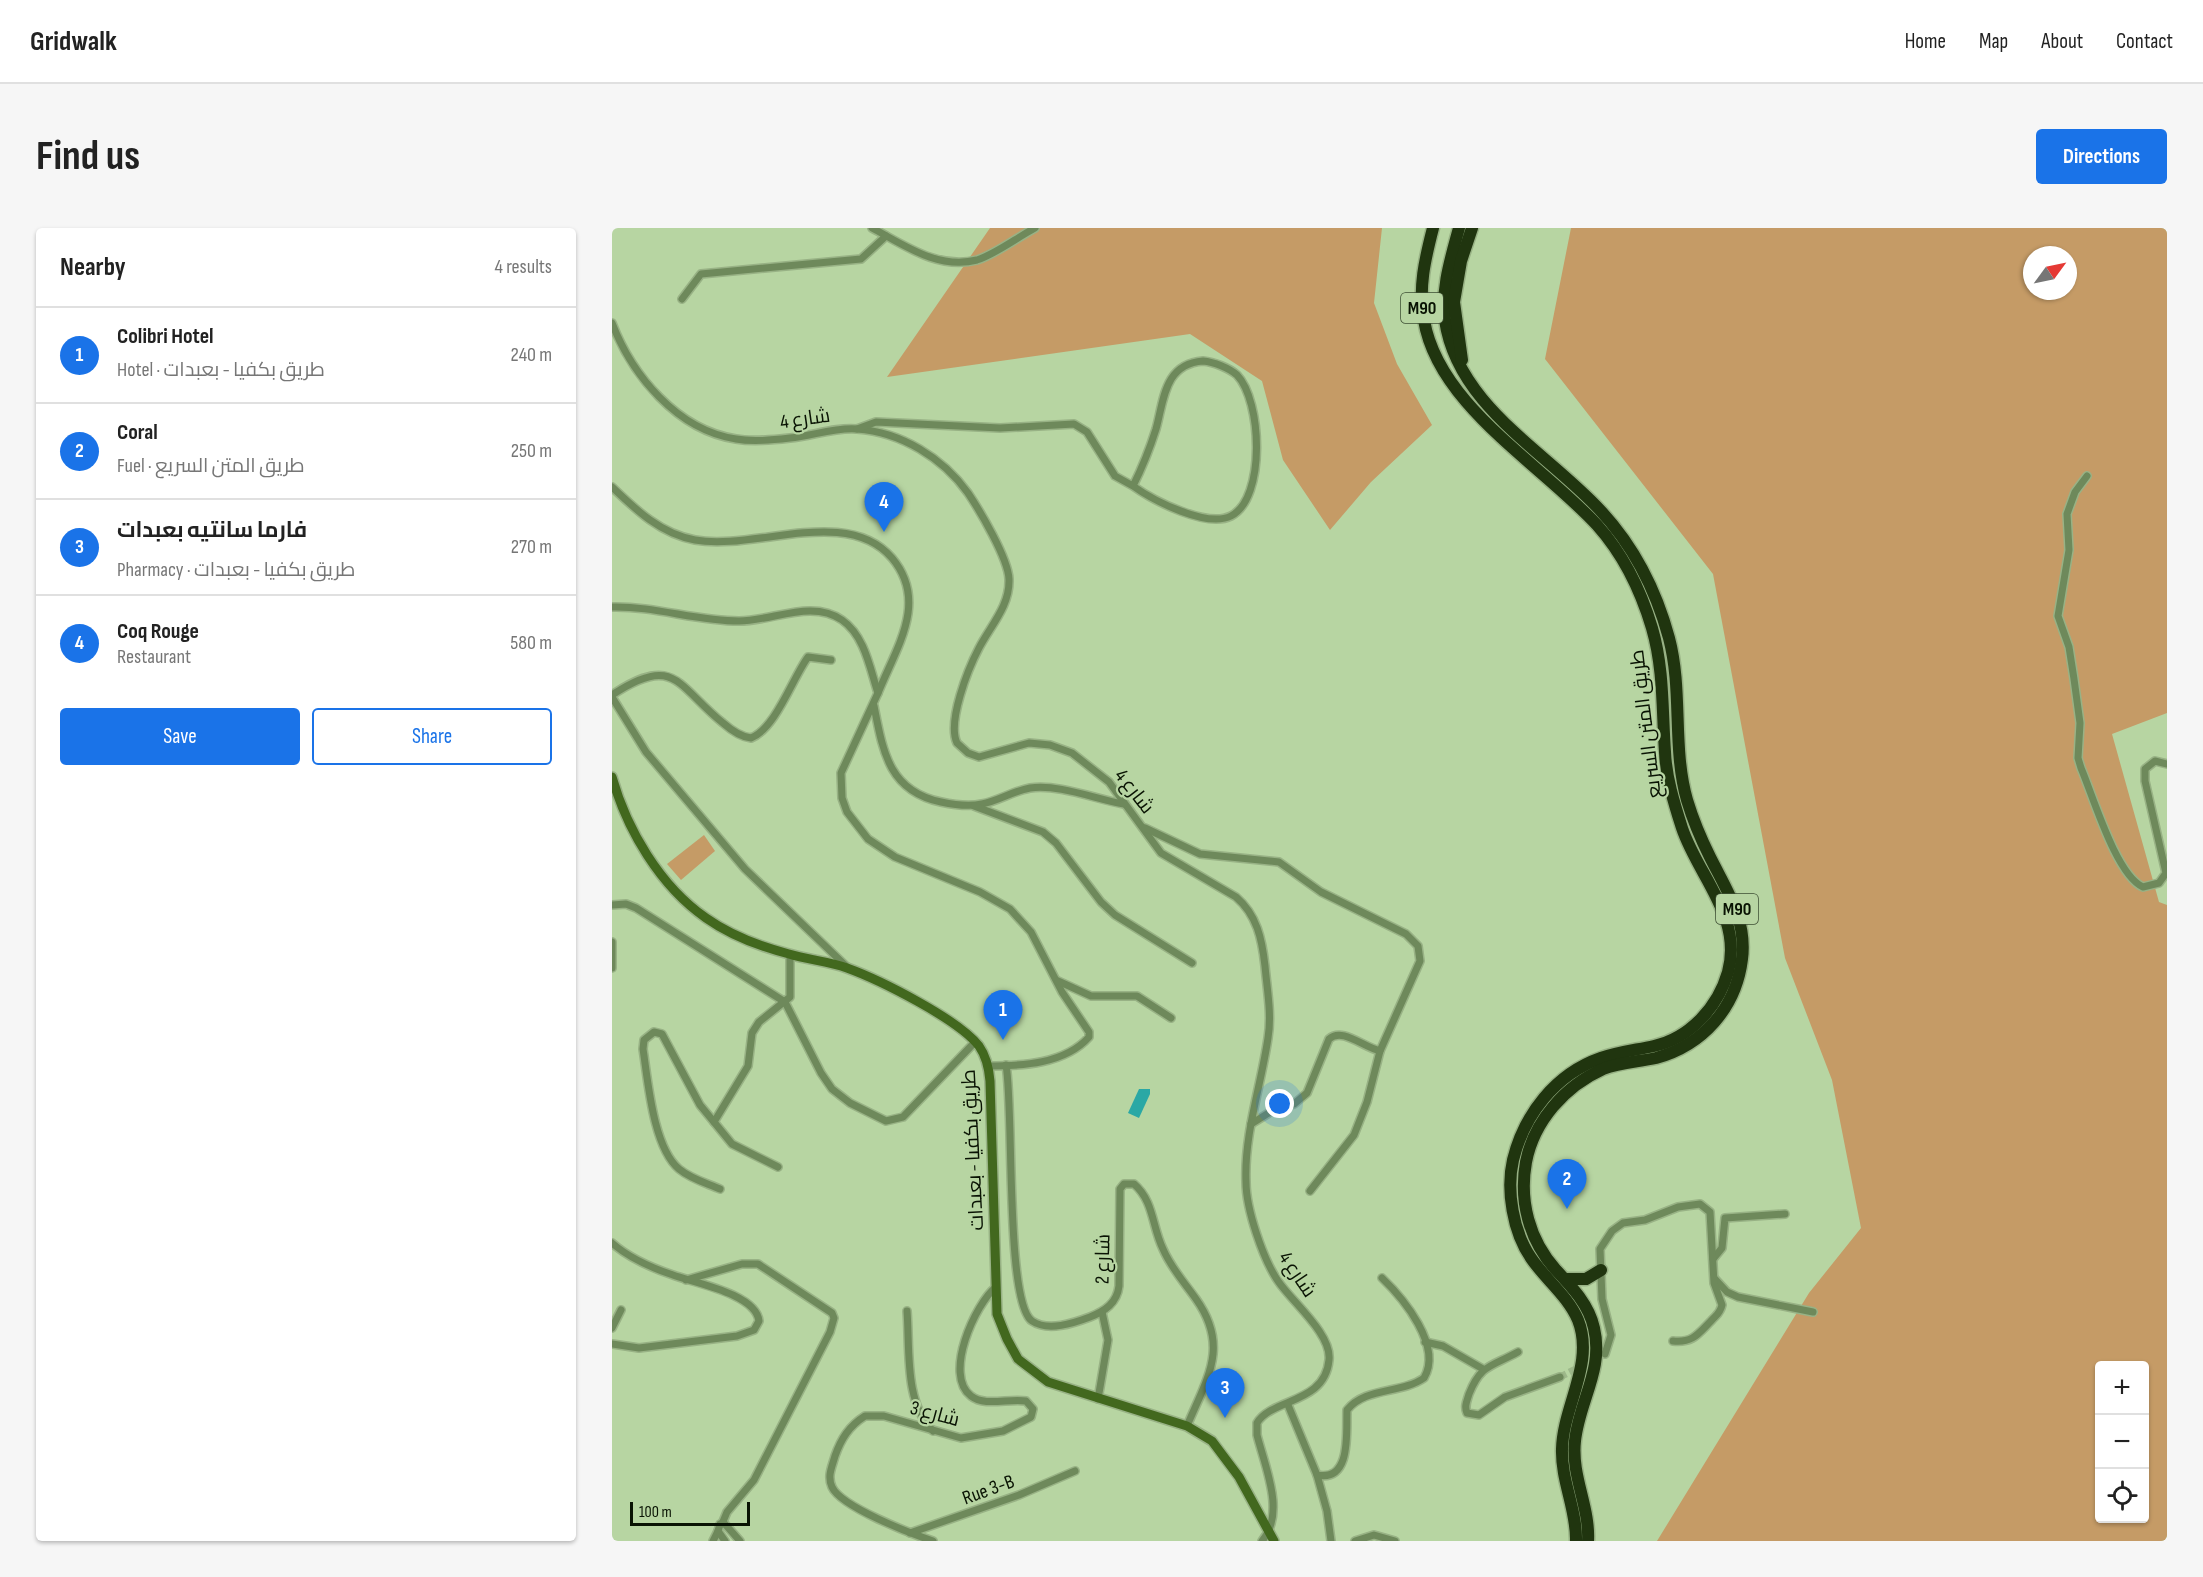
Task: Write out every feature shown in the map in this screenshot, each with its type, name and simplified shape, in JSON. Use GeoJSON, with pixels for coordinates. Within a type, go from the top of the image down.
{"type":"FeatureCollection","features":[{"type":"Feature","properties":{"kind":"highway","name":"طريق المتن السريع"},"geometry":{"type":"LineString","coordinates":[[1433,228],[1425,260],[1422,301],[1429,341],[1443,372],[1467,404],[1597,526],[1621,558],[1639,592],[1651,625],[1660,667],[1665,754],[1674,802],[1684,833],[1723,910],[1731,942],[1730,960],[1724,982],[1716,1000],[1699,1022],[1669,1042],[1599,1058],[1562,1079],[1549,1091],[1528,1121],[1512,1164],[1512,1204],[1522,1242],[1530,1257],[1573,1309],[1582,1335],[1583,1364],[1566,1413],[1562,1452],[1564,1476],[1576,1522],[1576,1541]]}},
{"type":"Feature","properties":{"kind":"highway","name":"طريق المتن السريع"},"geometry":{"type":"LineString","coordinates":[[1459,228],[1444,298],[1450,339],[1464,373],[1503,420],[1603,513],[1625,542],[1650,582],[1663,619],[1673,659],[1678,747],[1686,796],[1705,847],[1736,904],[1743,932],[1742,964],[1734,994],[1711,1027],[1677,1051],[1618,1065],[1593,1075],[1560,1099],[1546,1114],[1535,1135],[1524,1173],[1525,1207],[1534,1236],[1543,1253],[1587,1309],[1596,1338],[1597,1365],[1574,1448],[1576,1473],[1588,1520],[1588,1541]]}},
{"type":"Feature","properties":{"kind":"highway"},"geometry":{"type":"LineString","coordinates":[[1464,373],[1454,302],[1461,261],[1472,228]]}},
{"type":"Feature","properties":{"kind":"highway"},"geometry":{"type":"LineString","coordinates":[[1565,1279],[1586,1279],[1601,1270]]}},
{"type":"Feature","properties":{"kind":"main road","name":"طريق بكفيا - بعبدات"},"geometry":{"type":"LineString","coordinates":[[612,777],[620,803],[635,835],[659,870],[690,906],[731,933],[790,954],[847,968],[937,1013],[975,1042],[988,1066],[996,1287],[1001,1327],[1018,1359],[1048,1382],[1187,1426],[1212,1441],[1225,1455],[1271,1537]]}},
{"type":"Feature","properties":{"kind":"street"},"geometry":{"type":"LineString","coordinates":[[872,228],[927,258],[977,260],[1035,228]]}},
{"type":"Feature","properties":{"kind":"street"},"geometry":{"type":"LineString","coordinates":[[682,299],[701,274],[861,259],[886,236]]}},
{"type":"Feature","properties":{"kind":"street","name":"شارع 4"},"geometry":{"type":"LineString","coordinates":[[612,323],[627,356],[657,394],[689,421],[716,434],[753,441],[857,429],[903,441],[928,454],[949,472],[968,494],[1008,570],[1008,593],[1004,606],[978,650],[958,707],[954,731],[957,743],[968,753],[979,757],[1029,743],[1060,749],[1098,771],[1109,782],[1161,853],[1240,901],[1257,926],[1263,948],[1269,1036],[1251,1124],[1245,1184],[1264,1252],[1277,1280],[1318,1330],[1330,1356],[1328,1369],[1317,1385],[1288,1405],[1265,1414],[1256,1428],[1274,1507],[1271,1537]]}},
{"type":"Feature","properties":{"kind":"street"},"geometry":{"type":"LineString","coordinates":[[857,429],[876,422],[1000,428],[1074,424],[1087,432],[1115,476],[1147,497],[1210,519],[1226,518],[1241,509],[1250,486],[1258,444],[1251,400],[1236,375],[1210,362],[1197,361],[1170,380],[1163,395],[1150,448],[1133,486]]}},
{"type":"Feature","properties":{"kind":"street"},"geometry":{"type":"LineString","coordinates":[[2087,476],[2075,492],[2067,514],[2069,550],[2058,616],[2069,647],[2074,679],[2080,723],[2078,758],[2081,768],[2113,850],[2129,873],[2143,887],[2159,883],[2166,873],[2145,781],[2145,769],[2155,761],[2167,764]]}},
{"type":"Feature","properties":{"kind":"street"},"geometry":{"type":"LineString","coordinates":[[612,487],[654,523],[675,535],[721,542],[830,532],[866,538],[878,545],[903,573],[910,592],[911,608],[874,705],[841,773],[842,798],[856,826],[868,838],[895,857],[980,892],[1010,909],[1031,932],[1056,980],[1087,1029],[1089,1037],[1074,1050],[1058,1058],[988,1066]]}},
{"type":"Feature","properties":{"kind":"street"},"geometry":{"type":"LineString","coordinates":[[612,607],[636,607],[692,617],[741,621],[795,613],[827,612],[842,620],[857,636],[878,693]]}},
{"type":"Feature","properties":{"kind":"street"},"geometry":{"type":"LineString","coordinates":[[831,660],[808,657],[771,722],[751,738],[730,729],[682,682],[662,674],[641,678],[612,696],[646,752],[745,869],[847,968]]}},
{"type":"Feature","properties":{"kind":"street"},"geometry":{"type":"LineString","coordinates":[[874,705],[882,746],[904,787],[930,799],[972,805],[1043,832],[1056,843],[1101,902],[1115,915],[1192,963]]}},
{"type":"Feature","properties":{"kind":"street"},"geometry":{"type":"LineString","coordinates":[[972,805],[1030,788],[1046,788],[1124,804]]}},
{"type":"Feature","properties":{"kind":"street"},"geometry":{"type":"LineString","coordinates":[[1142,827],[1200,854],[1279,862],[1321,892],[1401,931],[1415,941],[1421,954],[1420,961],[1380,1051],[1367,1102],[1353,1135],[1310,1191]]}},
{"type":"Feature","properties":{"kind":"street"},"geometry":{"type":"LineString","coordinates":[[612,905],[626,904],[636,908],[785,1002],[832,1089],[850,1103],[886,1121],[903,1117],[975,1042]]}},
{"type":"Feature","properties":{"kind":"street"},"geometry":{"type":"LineString","coordinates":[[612,942],[612,968]]}},
{"type":"Feature","properties":{"kind":"street"},"geometry":{"type":"LineString","coordinates":[[714,1122],[748,1066],[752,1033],[759,1022],[790,997],[792,987],[790,954]]}},
{"type":"Feature","properties":{"kind":"street"},"geometry":{"type":"LineString","coordinates":[[1056,980],[1091,996],[1137,996],[1172,1018]]}},
{"type":"Feature","properties":{"kind":"street"},"geometry":{"type":"LineString","coordinates":[[720,1189],[692,1178],[677,1167],[664,1145],[656,1123],[643,1049],[644,1040],[650,1034],[662,1034],[696,1096],[732,1144],[778,1167]]}},
{"type":"Feature","properties":{"kind":"street"},"geometry":{"type":"LineString","coordinates":[[1251,1124],[1303,1098],[1313,1082],[1329,1039],[1334,1035],[1342,1034],[1380,1051]]}},
{"type":"Feature","properties":{"kind":"street","name":"شارع 2"},"geometry":{"type":"LineString","coordinates":[[1006,1065],[1016,1260],[1023,1307],[1033,1321],[1050,1326],[1066,1324],[1102,1312],[1115,1300],[1119,1289],[1120,1189],[1124,1184],[1134,1184],[1146,1198],[1164,1252],[1204,1311],[1214,1334],[1213,1362],[1187,1426]]}},
{"type":"Feature","properties":{"kind":"street"},"geometry":{"type":"LineString","coordinates":[[1605,1354],[1611,1335],[1602,1299],[1600,1249],[1617,1227],[1628,1221],[1645,1220],[1667,1210],[1696,1204],[1703,1205],[1710,1212],[1714,1278],[1722,1300],[1721,1311],[1694,1338],[1673,1341]]}},
{"type":"Feature","properties":{"kind":"street"},"geometry":{"type":"LineString","coordinates":[[1713,1260],[1722,1248],[1725,1218],[1785,1214]]}},
{"type":"Feature","properties":{"kind":"street"},"geometry":{"type":"LineString","coordinates":[[612,1243],[644,1263],[745,1302],[759,1314],[757,1327],[737,1335],[657,1346],[625,1347],[612,1344]]}},
{"type":"Feature","properties":{"kind":"street"},"geometry":{"type":"LineString","coordinates":[[686,1280],[742,1264],[758,1264],[832,1313],[834,1318],[830,1332],[754,1480],[727,1512],[713,1541]]}},
{"type":"Feature","properties":{"kind":"street"},"geometry":{"type":"LineString","coordinates":[[1317,1475],[1333,1473],[1342,1464],[1347,1410],[1356,1401],[1424,1378],[1428,1365],[1425,1342],[1411,1312],[1382,1278]]}},
{"type":"Feature","properties":{"kind":"street"},"geometry":{"type":"LineString","coordinates":[[1714,1278],[1727,1292],[1738,1297],[1813,1312]]}},
{"type":"Feature","properties":{"kind":"street","name":"شارع 3"},"geometry":{"type":"LineString","coordinates":[[933,1541],[910,1533],[840,1497],[831,1484],[830,1470],[846,1432],[865,1416],[884,1416],[955,1438],[975,1437],[1003,1431],[1026,1420],[1033,1413],[1032,1405],[1026,1401],[976,1399],[966,1391],[959,1377],[959,1367],[969,1330],[996,1287]]}},
{"type":"Feature","properties":{"kind":"street"},"geometry":{"type":"LineString","coordinates":[[612,1328],[621,1310]]}},
{"type":"Feature","properties":{"kind":"street"},"geometry":{"type":"LineString","coordinates":[[907,1311],[914,1397],[925,1424],[934,1433]]}},
{"type":"Feature","properties":{"kind":"street"},"geometry":{"type":"LineString","coordinates":[[1098,1399],[1108,1340],[1102,1312]]}},
{"type":"Feature","properties":{"kind":"street"},"geometry":{"type":"LineString","coordinates":[[1425,1342],[1443,1346],[1484,1368]]}},
{"type":"Feature","properties":{"kind":"street"},"geometry":{"type":"LineString","coordinates":[[1518,1352],[1484,1368],[1476,1377],[1466,1404],[1467,1413],[1473,1416],[1486,1411],[1505,1397],[1560,1377]]}},
{"type":"Feature","properties":{"kind":"street"},"geometry":{"type":"LineString","coordinates":[[1288,1405],[1317,1475],[1327,1511],[1331,1541]]}},
{"type":"Feature","properties":{"kind":"street","name":"Rue 3-B"},"geometry":{"type":"LineString","coordinates":[[910,1533],[1019,1495],[1075,1471]]}},
{"type":"Feature","properties":{"kind":"street"},"geometry":{"type":"LineString","coordinates":[[722,1524],[740,1541]]}},
{"type":"Feature","properties":{"kind":"street"},"geometry":{"type":"LineString","coordinates":[[718,1531],[725,1541]]}},
{"type":"Feature","properties":{"kind":"street"},"geometry":{"type":"LineString","coordinates":[[1355,1541],[1374,1535],[1395,1541]]}},
{"type":"Feature","properties":{"kind":"street"},"geometry":{"type":"LineString","coordinates":[[1262,1541],[1271,1537]]}},
{"type":"Feature","properties":{"kind":"shaded area"},"geometry":{"type":"Polygon","coordinates":[[[990,228],[1382,228],[1374,303],[1397,364],[1432,425],[1371,482],[1330,530],[1283,460],[1262,381],[1190,334],[887,377],[990,228]]]}},
{"type":"Feature","properties":{"kind":"shaded area"},"geometry":{"type":"Polygon","coordinates":[[[1571,228],[2167,228],[2167,713],[2112,734],[2159,902],[2167,905],[2167,1541],[1657,1541],[1809,1293],[1861,1228],[1832,1080],[1785,958],[1713,574],[1545,359],[1571,228]]]}},
{"type":"Feature","properties":{"kind":"shaded area"},"geometry":{"type":"Polygon","coordinates":[[[704,835],[715,851],[681,880],[667,864],[704,835]]]}},
{"type":"Feature","properties":{"kind":"water"},"geometry":{"type":"Polygon","coordinates":[[[1139,1089],[1150,1089],[1150,1094],[1139,1118],[1128,1113],[1139,1089]]]}},
{"type":"Feature","properties":{"kind":"tunnel"},"geometry":{"type":"LineString","coordinates":[[1560,1377],[1597,1358]]}},
{"type":"Feature","properties":{"kind":"place","name":"Coq Rouge"},"geometry":{"type":"Point","coordinates":[884,532]}},
{"type":"Feature","properties":{"kind":"place","name":"Colibri Hotel"},"geometry":{"type":"Point","coordinates":[1003,1040]}},
{"type":"Feature","properties":{"kind":"place","name":"Coral"},"geometry":{"type":"Point","coordinates":[1567,1209]}},
{"type":"Feature","properties":{"kind":"place","name":"فارما سانتيه بعبدات"},"geometry":{"type":"Point","coordinates":[1225,1418]}}]}
